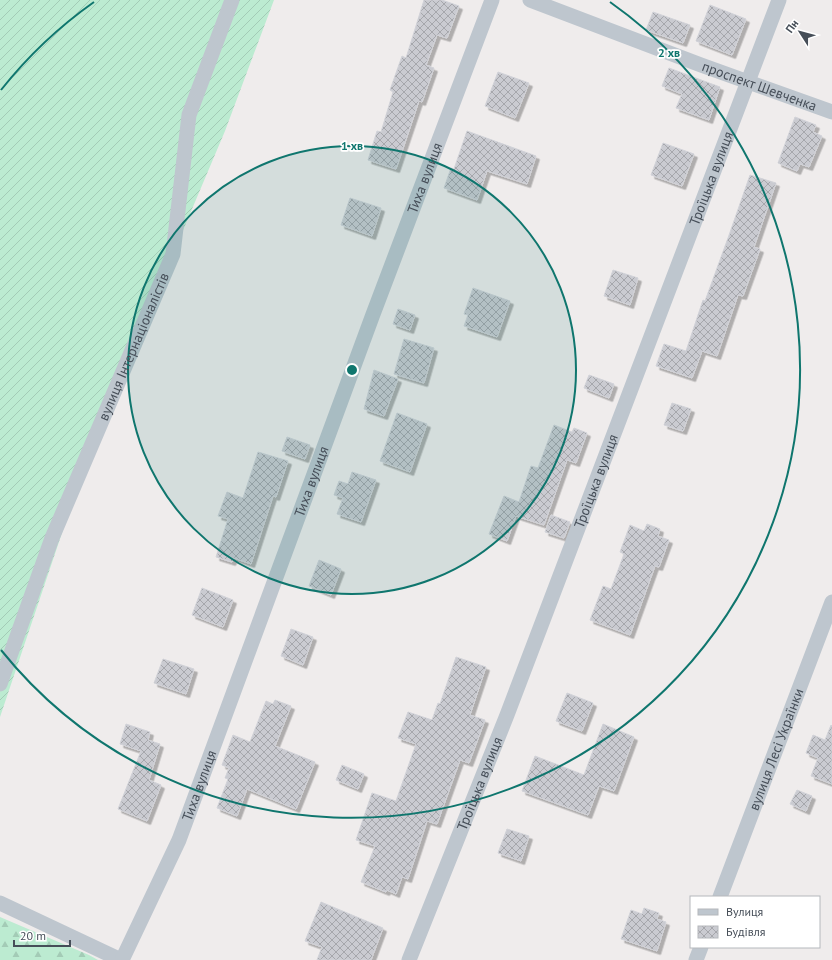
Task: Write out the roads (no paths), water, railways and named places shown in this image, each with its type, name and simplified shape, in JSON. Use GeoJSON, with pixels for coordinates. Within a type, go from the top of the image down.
{"type":"FeatureCollection","features":[{"type":"Feature","properties":{"kind":"street","name":"вулиця Інтернаціоналістів"},"geometry":{"type":"LineString","coordinates":[[0,684],[52,538],[173,254],[189,115],[232,0]]}},
{"type":"Feature","properties":{"kind":"street","name":"Тиха вулиця"},"geometry":{"type":"LineString","coordinates":[[122,960],[179,840],[372,317],[492,0]]}},
{"type":"Feature","properties":{"kind":"street","name":"проспект Шевченка"},"geometry":{"type":"LineString","coordinates":[[530,0],[832,112]]}},
{"type":"Feature","properties":{"kind":"street","name":"Троїцька вулиця"},"geometry":{"type":"LineString","coordinates":[[409,960],[507,715],[779,0]]}},
{"type":"Feature","properties":{"kind":"street","name":"вулиця Лесі Українки"},"geometry":{"type":"LineString","coordinates":[[720,896],[832,602]]}},
{"type":"Feature","properties":{"kind":"street"},"geometry":{"type":"LineString","coordinates":[[0,903],[122,960]]}},
{"type":"Feature","properties":{"kind":"street"},"geometry":{"type":"LineString","coordinates":[[696,960],[701,948]]}}]}
